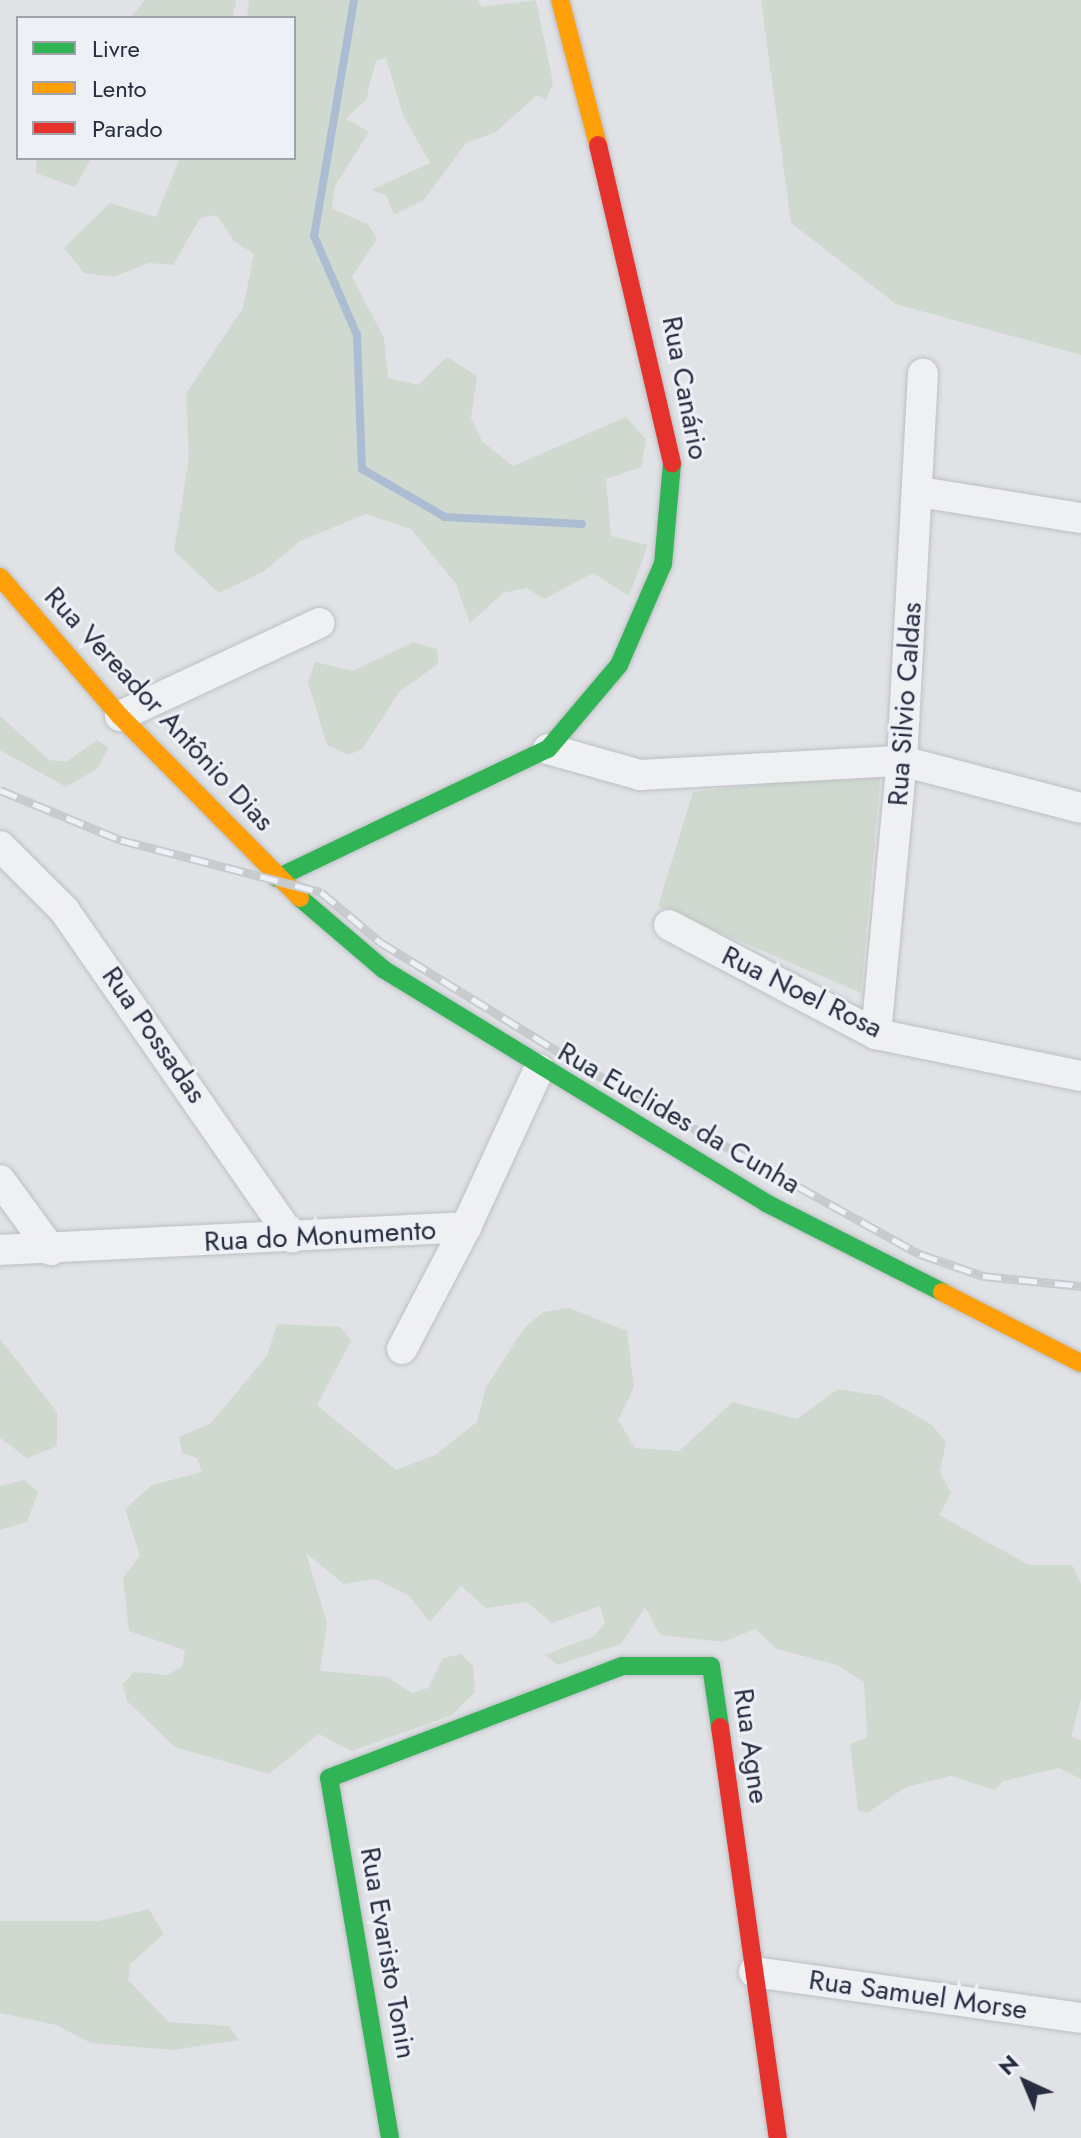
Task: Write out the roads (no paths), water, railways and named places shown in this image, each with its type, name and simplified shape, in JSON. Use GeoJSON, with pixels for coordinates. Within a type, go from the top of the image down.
{"type":"FeatureCollection","features":[{"type":"Feature","properties":{"kind":"street","name":"Rua Canário"},"geometry":{"type":"LineString","coordinates":[[277,878],[548,749],[619,665],[663,564],[674,476],[644,319],[560,0]]}},
{"type":"Feature","properties":{"kind":"street","name":"Rua Silvio Caldas"},"geometry":{"type":"LineString","coordinates":[[876,1034],[902,761],[920,492],[923,374]]}},
{"type":"Feature","properties":{"kind":"street"},"geometry":{"type":"LineString","coordinates":[[920,492],[1081,518]]}},
{"type":"Feature","properties":{"kind":"street","name":"Rua Vereador Antônio Dias"},"geometry":{"type":"LineString","coordinates":[[0,577],[120,716],[277,878]]}},
{"type":"Feature","properties":{"kind":"street"},"geometry":{"type":"LineString","coordinates":[[120,716],[319,623]]}},
{"type":"Feature","properties":{"kind":"street"},"geometry":{"type":"LineString","coordinates":[[548,749],[640,775],[902,761],[1081,808]]}},
{"type":"Feature","properties":{"kind":"street","name":"Rua Possadas"},"geometry":{"type":"LineString","coordinates":[[0,846],[64,910],[292,1238]]}},
{"type":"Feature","properties":{"kind":"street","name":"Rua Euclides da Cunha"},"geometry":{"type":"LineString","coordinates":[[277,878],[383,969],[539,1069],[766,1203],[1081,1363]]}},
{"type":"Feature","properties":{"kind":"street","name":"Rua Noel Rosa"},"geometry":{"type":"LineString","coordinates":[[669,925],[876,1034],[1081,1076]]}},
{"type":"Feature","properties":{"kind":"street","name":"Rua do Monumento"},"geometry":{"type":"LineString","coordinates":[[0,1250],[51,1250],[466,1227],[539,1069]]}},
{"type":"Feature","properties":{"kind":"street"},"geometry":{"type":"LineString","coordinates":[[0,1180],[51,1250]]}},
{"type":"Feature","properties":{"kind":"street"},"geometry":{"type":"LineString","coordinates":[[402,1349],[466,1227]]}},
{"type":"Feature","properties":{"kind":"street","name":"Rua Agne"},"geometry":{"type":"LineString","coordinates":[[329,1778],[622,1666],[711,1666],[778,2138]]}},
{"type":"Feature","properties":{"kind":"street","name":"Rua Evaristo Tonin"},"geometry":{"type":"LineString","coordinates":[[329,1778],[390,2138]]}},
{"type":"Feature","properties":{"kind":"street","name":"Rua Samuel Morse"},"geometry":{"type":"LineString","coordinates":[[754,1972],[1081,2018]]}},
{"type":"Feature","properties":{"kind":"waterway"},"geometry":{"type":"LineString","coordinates":[[354,0],[314,236],[357,335],[362,469],[445,517],[582,524]]}},
{"type":"Feature","properties":{"kind":"railway"},"geometry":{"type":"LineString","coordinates":[[0,790],[121,840],[321,892],[380,942],[578,1064],[920,1254],[983,1276],[1081,1286]]}}]}
